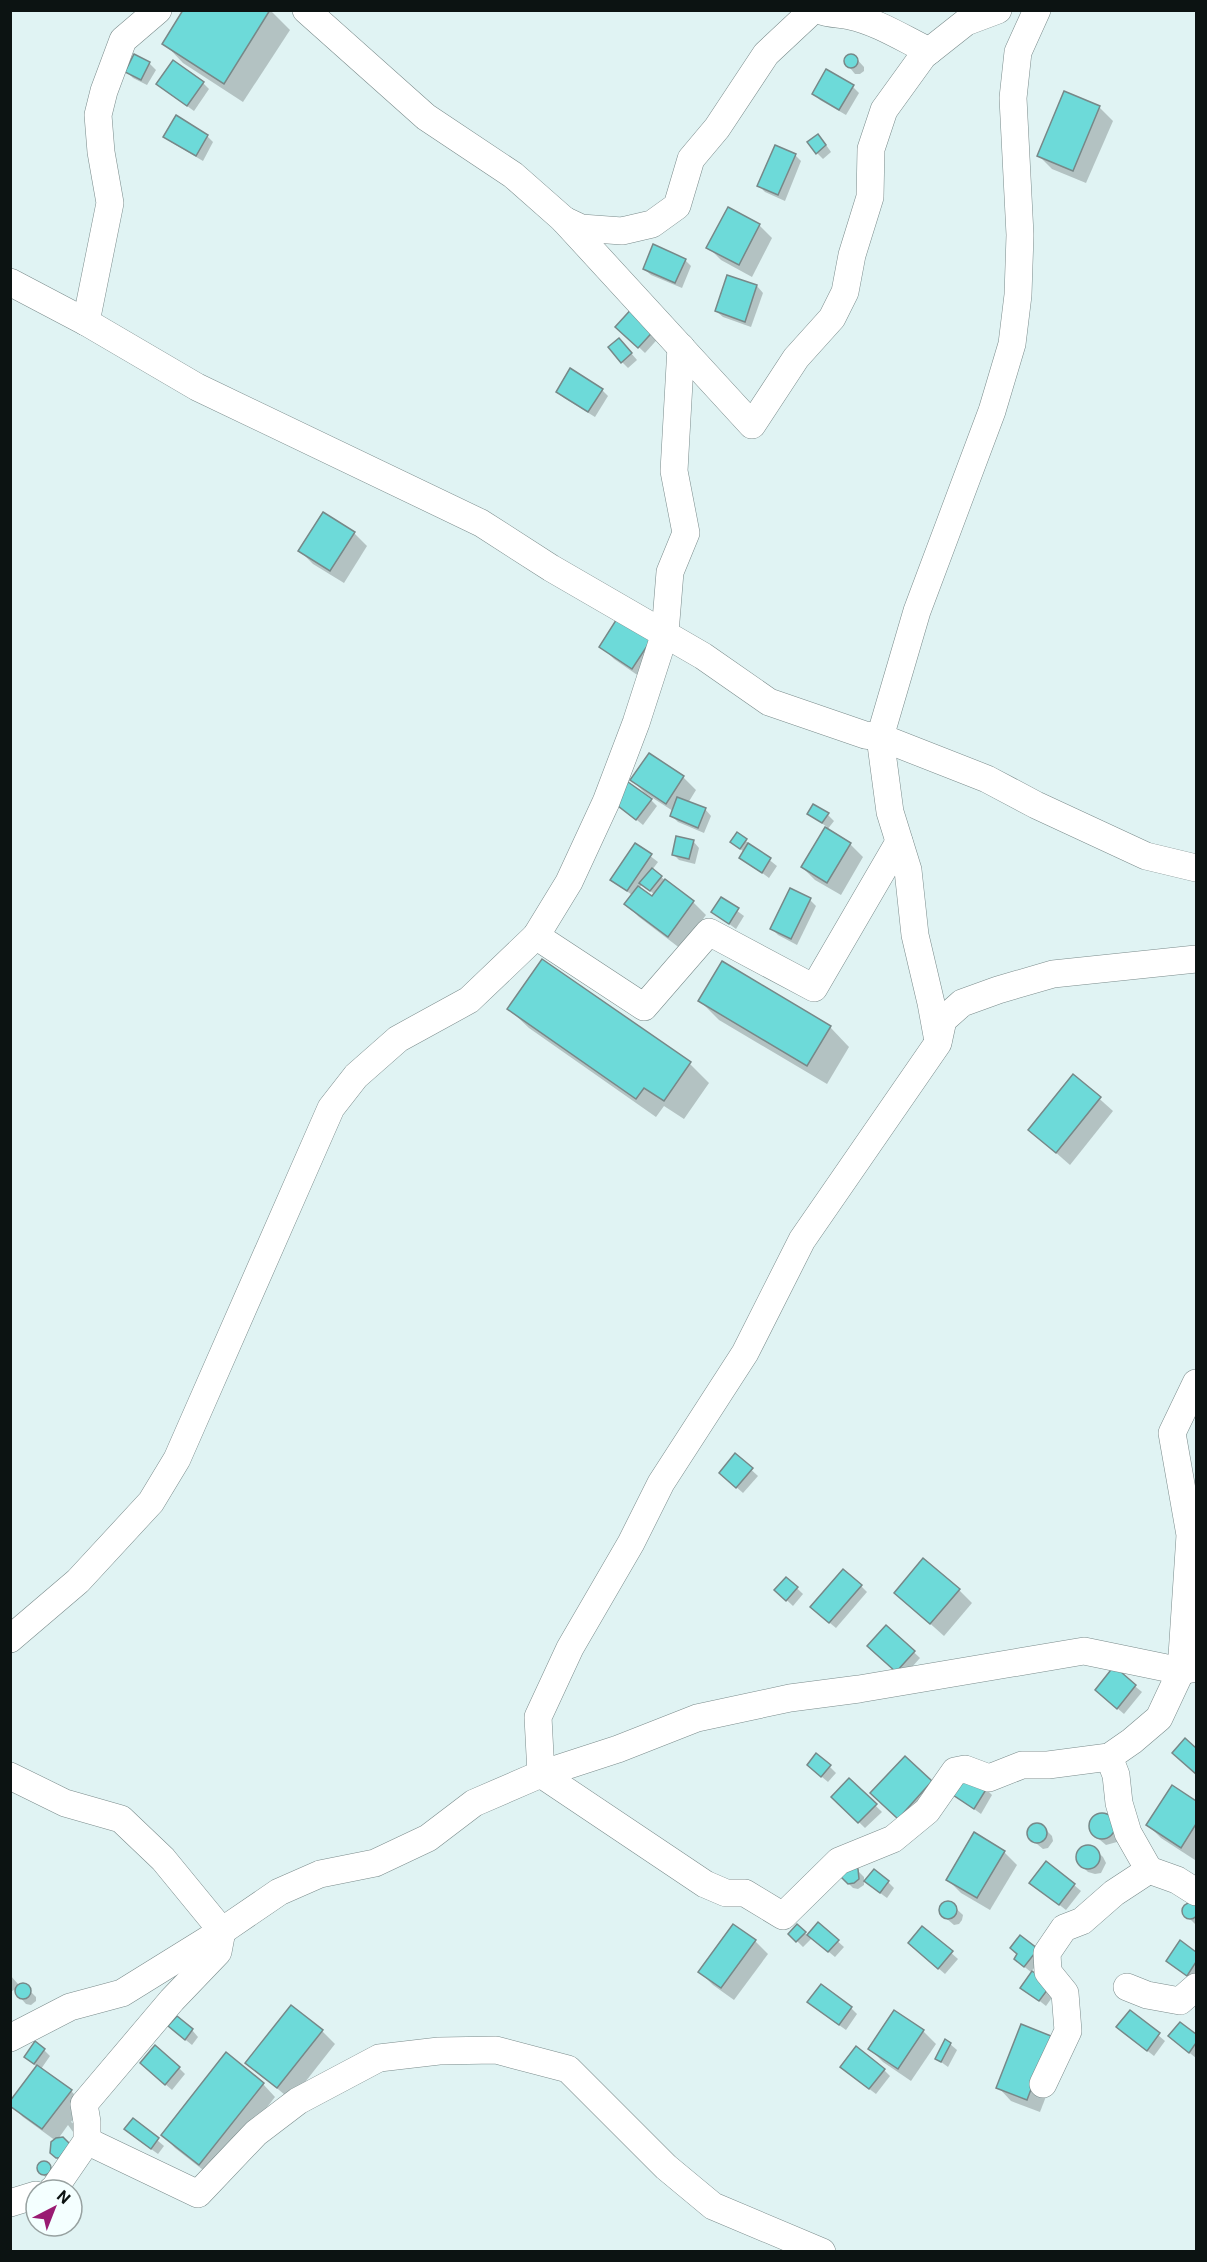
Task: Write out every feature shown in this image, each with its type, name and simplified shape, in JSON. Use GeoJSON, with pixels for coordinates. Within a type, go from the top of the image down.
{"type":"FeatureCollection","features":[{"type":"Feature","properties":{"kind":"street"},"geometry":{"type":"LineString","coordinates":[[86,322],[110,203],[101,152],[98,115],[104,91],[123,40],[158,10]]}},
{"type":"Feature","properties":{"kind":"street"},"geometry":{"type":"LineString","coordinates":[[306,10],[426,117],[513,175],[563,219],[752,425],[795,358],[832,318],[845,292],[852,255],[870,197],[871,149],[884,110],[923,56],[966,22],[998,10]]}},
{"type":"Feature","properties":{"kind":"street"},"geometry":{"type":"LineString","coordinates":[[563,219],[581,228],[622,231],[652,224],[677,206],[691,159],[717,128],[766,54],[813,10]]}},
{"type":"Feature","properties":{"kind":"street"},"geometry":{"type":"LineString","coordinates":[[818,10],[832,16],[850,16],[882,28],[929,51]]}},
{"type":"Feature","properties":{"kind":"street"},"geometry":{"type":"LineString","coordinates":[[938,1043],[932,1003],[915,934],[908,870],[890,812],[879,737],[917,611],[992,411],[1012,344],[1020,234],[1013,98],[1018,52],[1037,10]]}},
{"type":"Feature","properties":{"kind":"street"},"geometry":{"type":"LineString","coordinates":[[10,282],[86,322],[197,387],[481,523],[551,568],[703,656],[769,702],[865,735],[879,737],[987,779],[1036,805],[1146,856],[1197,868]]}},
{"type":"Feature","properties":{"kind":"street"},"geometry":{"type":"LineString","coordinates":[[10,1639],[78,1581],[152,1502],[177,1459],[331,1108],[356,1076],[398,1039],[469,1000],[536,936],[569,882],[606,802],[636,723],[665,633],[670,572],[686,533],[674,471],[681,347]]}},
{"type":"Feature","properties":{"kind":"street"},"geometry":{"type":"LineString","coordinates":[[536,936],[644,1007],[709,932],[814,988],[899,842]]}},
{"type":"Feature","properties":{"kind":"street"},"geometry":{"type":"LineString","coordinates":[[541,1774],[538,1717],[570,1648],[631,1543],[661,1483],[745,1353],[802,1240],[938,1043],[943,1020],[962,1003],[1053,974],[1197,959]]}},
{"type":"Feature","properties":{"kind":"street"},"geometry":{"type":"LineString","coordinates":[[541,1774],[705,1884],[726,1893],[745,1893],[783,1916],[839,1860],[893,1839],[927,1811],[955,1771],[965,1769],[989,1778],[1022,1765],[1048,1765],[1109,1757],[1159,1718],[1189,1669],[1190,1535],[1172,1433],[1197,1383]]}},
{"type":"Feature","properties":{"kind":"street"},"geometry":{"type":"LineString","coordinates":[[10,2038],[70,2007],[122,1993],[222,1931],[279,1892],[320,1874],[375,1863],[428,1838],[474,1803],[541,1774],[618,1749],[697,1718],[790,1698],[859,1689],[1084,1651],[1189,1669]]}},
{"type":"Feature","properties":{"kind":"street"},"geometry":{"type":"LineString","coordinates":[[1109,1757],[1116,1775],[1119,1803],[1128,1833],[1149,1870],[1177,1880],[1197,1892]]}},
{"type":"Feature","properties":{"kind":"street"},"geometry":{"type":"LineString","coordinates":[[10,1776],[65,1803],[121,1819],[163,1859],[222,1931]]}},
{"type":"Feature","properties":{"kind":"street"},"geometry":{"type":"LineString","coordinates":[[1043,2084],[1068,2031],[1065,1993],[1048,1972],[1047,1953],[1064,1928],[1082,1921],[1114,1893],[1149,1870]]}},
{"type":"Feature","properties":{"kind":"street"},"geometry":{"type":"LineString","coordinates":[[62,2178],[87,2141],[84,2104],[172,2000],[218,1952],[222,1931]]}},
{"type":"Feature","properties":{"kind":"street"},"geometry":{"type":"LineString","coordinates":[[1126,1987],[1147,1995],[1179,2001],[1197,1987]]}},
{"type":"Feature","properties":{"kind":"street"},"geometry":{"type":"LineString","coordinates":[[87,2141],[198,2194],[256,2133],[298,2101],[380,2058],[439,2051],[496,2050],[568,2068],[666,2167],[713,2206],[822,2252]]}},
{"type":"Feature","properties":{"kind":"building"},"geometry":{"type":"Polygon","coordinates":[[[183,10],[270,10],[224,84],[162,44],[183,10]]]}},
{"type":"Feature","properties":{"kind":"building"},"geometry":{"type":"Polygon","coordinates":[[[134,54],[150,62],[141,80],[125,72],[134,54]]]}},
{"type":"Feature","properties":{"kind":"building"},"geometry":{"type":"Polygon","coordinates":[[[848,54],[854,54],[858,61],[854,68],[848,68],[844,64],[844,58],[848,54]]]}},
{"type":"Feature","properties":{"kind":"building"},"geometry":{"type":"Polygon","coordinates":[[[173,60],[204,82],[187,106],[156,84],[173,60]]]}},
{"type":"Feature","properties":{"kind":"building"},"geometry":{"type":"Polygon","coordinates":[[[826,69],[854,85],[839,110],[812,94],[826,69]]]}},
{"type":"Feature","properties":{"kind":"building"},"geometry":{"type":"Polygon","coordinates":[[[1064,91],[1100,106],[1073,171],[1037,156],[1064,91]]]}},
{"type":"Feature","properties":{"kind":"building"},"geometry":{"type":"Polygon","coordinates":[[[176,115],[208,135],[196,156],[163,137],[176,115]]]}},
{"type":"Feature","properties":{"kind":"building"},"geometry":{"type":"Polygon","coordinates":[[[818,134],[826,145],[816,154],[807,142],[818,134]]]}},
{"type":"Feature","properties":{"kind":"building"},"geometry":{"type":"Polygon","coordinates":[[[775,145],[796,154],[778,195],[757,186],[775,145]]]}},
{"type":"Feature","properties":{"kind":"building"},"geometry":{"type":"Polygon","coordinates":[[[728,207],[760,224],[739,265],[706,248],[728,207]]]}},
{"type":"Feature","properties":{"kind":"building"},"geometry":{"type":"Polygon","coordinates":[[[653,244],[686,259],[675,283],[643,269],[653,244]]]}},
{"type":"Feature","properties":{"kind":"building"},"geometry":{"type":"Polygon","coordinates":[[[727,275],[757,285],[745,322],[715,311],[727,275]]]}},
{"type":"Feature","properties":{"kind":"building"},"geometry":{"type":"Polygon","coordinates":[[[635,305],[658,326],[638,348],[615,327],[635,305]]]}},
{"type":"Feature","properties":{"kind":"building"},"geometry":{"type":"Polygon","coordinates":[[[619,338],[632,353],[621,363],[608,347],[619,338]]]}},
{"type":"Feature","properties":{"kind":"building"},"geometry":{"type":"Polygon","coordinates":[[[570,368],[603,389],[588,412],[556,392],[570,368]]]}},
{"type":"Feature","properties":{"kind":"building"},"geometry":{"type":"Polygon","coordinates":[[[323,512],[355,532],[330,571],[298,551],[323,512]]]}},
{"type":"Feature","properties":{"kind":"building"},"geometry":{"type":"Polygon","coordinates":[[[618,617],[651,640],[632,669],[599,647],[618,617]]]}},
{"type":"Feature","properties":{"kind":"building"},"geometry":{"type":"Polygon","coordinates":[[[649,753],[684,776],[666,804],[630,780],[649,753]]]}},
{"type":"Feature","properties":{"kind":"building"},"geometry":{"type":"Polygon","coordinates":[[[628,782],[652,799],[636,820],[613,802],[628,782]]]}},
{"type":"Feature","properties":{"kind":"building"},"geometry":{"type":"Polygon","coordinates":[[[677,797],[706,808],[698,828],[670,816],[677,797]]]}},
{"type":"Feature","properties":{"kind":"building"},"geometry":{"type":"Polygon","coordinates":[[[813,804],[829,813],[822,823],[807,814],[813,804]]]}},
{"type":"Feature","properties":{"kind":"building"},"geometry":{"type":"Polygon","coordinates":[[[825,827],[851,843],[827,883],[801,867],[825,827]]]}},
{"type":"Feature","properties":{"kind":"building"},"geometry":{"type":"Polygon","coordinates":[[[737,832],[747,839],[740,849],[730,842],[737,832]]]}},
{"type":"Feature","properties":{"kind":"building"},"geometry":{"type":"Polygon","coordinates":[[[676,836],[694,840],[689,859],[672,855],[676,836]]]}},
{"type":"Feature","properties":{"kind":"building"},"geometry":{"type":"Polygon","coordinates":[[[635,843],[652,854],[627,891],[610,880],[635,843]]]}},
{"type":"Feature","properties":{"kind":"building"},"geometry":{"type":"Polygon","coordinates":[[[748,843],[771,858],[762,873],[739,858],[748,843]]]}},
{"type":"Feature","properties":{"kind":"building"},"geometry":{"type":"Polygon","coordinates":[[[652,868],[662,876],[650,891],[639,883],[652,868]]]}},
{"type":"Feature","properties":{"kind":"building"},"geometry":{"type":"Polygon","coordinates":[[[665,879],[694,901],[668,937],[624,904],[638,886],[652,896],[665,879]]]}},
{"type":"Feature","properties":{"kind":"building"},"geometry":{"type":"Polygon","coordinates":[[[790,888],[811,898],[791,939],[770,929],[790,888]]]}},
{"type":"Feature","properties":{"kind":"building"},"geometry":{"type":"Polygon","coordinates":[[[721,897],[739,908],[729,924],[711,912],[721,897]]]}},
{"type":"Feature","properties":{"kind":"building"},"geometry":{"type":"Polygon","coordinates":[[[542,959],[691,1062],[664,1101],[644,1088],[636,1099],[507,1009],[542,959]]]}},
{"type":"Feature","properties":{"kind":"building"},"geometry":{"type":"Polygon","coordinates":[[[722,961],[831,1026],[807,1066],[698,1001],[722,961]]]}},
{"type":"Feature","properties":{"kind":"building"},"geometry":{"type":"Polygon","coordinates":[[[1073,1074],[1101,1097],[1056,1153],[1028,1130],[1073,1074]]]}},
{"type":"Feature","properties":{"kind":"building"},"geometry":{"type":"Polygon","coordinates":[[[735,1453],[753,1468],[736,1488],[719,1473],[735,1453]]]}},
{"type":"Feature","properties":{"kind":"building"},"geometry":{"type":"Polygon","coordinates":[[[923,1558],[960,1589],[930,1624],[894,1593],[923,1558]]]}},
{"type":"Feature","properties":{"kind":"building"},"geometry":{"type":"Polygon","coordinates":[[[843,1569],[862,1585],[829,1623],[810,1607],[843,1569]]]}},
{"type":"Feature","properties":{"kind":"building"},"geometry":{"type":"Polygon","coordinates":[[[786,1577],[798,1587],[786,1601],[774,1590],[786,1577]]]}},
{"type":"Feature","properties":{"kind":"building"},"geometry":{"type":"Polygon","coordinates":[[[886,1625],[915,1651],[896,1672],[867,1646],[886,1625]]]}},
{"type":"Feature","properties":{"kind":"building"},"geometry":{"type":"Polygon","coordinates":[[[1114,1666],[1136,1685],[1117,1709],[1095,1690],[1114,1666]]]}},
{"type":"Feature","properties":{"kind":"building"},"geometry":{"type":"Polygon","coordinates":[[[1185,1738],[1196,1748],[1196,1774],[1172,1753],[1185,1738]]]}},
{"type":"Feature","properties":{"kind":"building"},"geometry":{"type":"Polygon","coordinates":[[[816,1753],[831,1765],[821,1777],[807,1765],[816,1753]]]}},
{"type":"Feature","properties":{"kind":"building"},"geometry":{"type":"Polygon","coordinates":[[[905,1756],[932,1781],[898,1819],[870,1793],[905,1756]]]}},
{"type":"Feature","properties":{"kind":"building"},"geometry":{"type":"Polygon","coordinates":[[[963,1772],[987,1788],[974,1809],[950,1793],[963,1772]]]}},
{"type":"Feature","properties":{"kind":"building"},"geometry":{"type":"Polygon","coordinates":[[[849,1778],[877,1804],[858,1823],[831,1797],[849,1778]]]}},
{"type":"Feature","properties":{"kind":"building"},"geometry":{"type":"Polygon","coordinates":[[[1172,1785],[1196,1801],[1196,1824],[1181,1848],[1146,1825],[1172,1785]]]}},
{"type":"Feature","properties":{"kind":"building"},"geometry":{"type":"Polygon","coordinates":[[[1102,1813],[1111,1817],[1115,1826],[1111,1835],[1102,1839],[1093,1835],[1089,1826],[1093,1817],[1102,1813]]]}},
{"type":"Feature","properties":{"kind":"building"},"geometry":{"type":"Polygon","coordinates":[[[1037,1823],[1044,1826],[1047,1833],[1044,1840],[1037,1843],[1030,1840],[1027,1833],[1030,1826],[1037,1823]]]}},
{"type":"Feature","properties":{"kind":"building"},"geometry":{"type":"Polygon","coordinates":[[[974,1832],[1005,1851],[977,1898],[946,1880],[974,1832]]]}},
{"type":"Feature","properties":{"kind":"building"},"geometry":{"type":"Polygon","coordinates":[[[1088,1845],[1097,1848],[1100,1857],[1097,1866],[1088,1869],[1079,1866],[1076,1857],[1079,1848],[1088,1845]]]}},
{"type":"Feature","properties":{"kind":"building"},"geometry":{"type":"Polygon","coordinates":[[[1046,1861],[1075,1884],[1059,1905],[1029,1883],[1046,1861]]]}},
{"type":"Feature","properties":{"kind":"building"},"geometry":{"type":"Polygon","coordinates":[[[853,1865],[858,1869],[859,1879],[848,1884],[841,1877],[853,1865]]]}},
{"type":"Feature","properties":{"kind":"building"},"geometry":{"type":"Polygon","coordinates":[[[874,1869],[889,1881],[880,1893],[864,1881],[874,1869]]]}},
{"type":"Feature","properties":{"kind":"building"},"geometry":{"type":"Polygon","coordinates":[[[944,1901],[952,1901],[957,1906],[955,1917],[944,1919],[939,1914],[939,1906],[944,1901]]]}},
{"type":"Feature","properties":{"kind":"building"},"geometry":{"type":"Polygon","coordinates":[[[1190,1903],[1196,1905],[1198,1911],[1196,1917],[1190,1919],[1184,1917],[1182,1911],[1184,1905],[1190,1903]]]}},
{"type":"Feature","properties":{"kind":"building"},"geometry":{"type":"Polygon","coordinates":[[[818,1922],[839,1940],[828,1952],[807,1935],[818,1922]]]}},
{"type":"Feature","properties":{"kind":"building"},"geometry":{"type":"Polygon","coordinates":[[[733,1924],[756,1940],[721,1988],[698,1972],[733,1924]]]}},
{"type":"Feature","properties":{"kind":"building"},"geometry":{"type":"Polygon","coordinates":[[[797,1924],[806,1932],[796,1942],[788,1934],[797,1924]]]}},
{"type":"Feature","properties":{"kind":"building"},"geometry":{"type":"Polygon","coordinates":[[[922,1926],[953,1951],[938,1969],[908,1943],[922,1926]]]}},
{"type":"Feature","properties":{"kind":"building"},"geometry":{"type":"Polygon","coordinates":[[[1020,1935],[1038,1949],[1024,1967],[1014,1959],[1017,1954],[1010,1948],[1020,1935]]]}},
{"type":"Feature","properties":{"kind":"building"},"geometry":{"type":"Polygon","coordinates":[[[1180,1940],[1196,1952],[1196,1962],[1187,1976],[1166,1961],[1180,1940]]]}},
{"type":"Feature","properties":{"kind":"building"},"geometry":{"type":"Polygon","coordinates":[[[1032,1971],[1051,1985],[1039,2001],[1020,1988],[1032,1971]]]}},
{"type":"Feature","properties":{"kind":"building"},"geometry":{"type":"Polygon","coordinates":[[[23,1983],[29,1985],[31,1991],[29,1997],[23,1999],[17,1997],[15,1991],[17,1985],[23,1983]]]}},
{"type":"Feature","properties":{"kind":"building"},"geometry":{"type":"Polygon","coordinates":[[[821,1984],[852,2007],[839,2025],[807,2002],[821,1984]]]}},
{"type":"Feature","properties":{"kind":"building"},"geometry":{"type":"Polygon","coordinates":[[[291,2005],[323,2030],[277,2088],[245,2063],[291,2005]]]}},
{"type":"Feature","properties":{"kind":"building"},"geometry":{"type":"Polygon","coordinates":[[[894,2010],[924,2030],[898,2069],[868,2049],[894,2010]]]}},
{"type":"Feature","properties":{"kind":"building"},"geometry":{"type":"Polygon","coordinates":[[[1130,2010],[1160,2033],[1147,2051],[1116,2027],[1130,2010]]]}},
{"type":"Feature","properties":{"kind":"building"},"geometry":{"type":"Polygon","coordinates":[[[177,2016],[193,2029],[185,2040],[168,2026],[177,2016]]]}},
{"type":"Feature","properties":{"kind":"building"},"geometry":{"type":"Polygon","coordinates":[[[1180,2022],[1196,2034],[1196,2043],[1189,2053],[1168,2036],[1180,2022]]]}},
{"type":"Feature","properties":{"kind":"building"},"geometry":{"type":"Polygon","coordinates":[[[1021,2024],[1051,2036],[1027,2100],[996,2088],[1021,2024]]]}},
{"type":"Feature","properties":{"kind":"building"},"geometry":{"type":"Polygon","coordinates":[[[945,2039],[951,2043],[941,2062],[935,2059],[945,2039]]]}},
{"type":"Feature","properties":{"kind":"building"},"geometry":{"type":"Polygon","coordinates":[[[35,2041],[45,2049],[34,2064],[24,2057],[35,2041]]]}},
{"type":"Feature","properties":{"kind":"building"},"geometry":{"type":"Polygon","coordinates":[[[155,2045],[180,2067],[165,2085],[140,2063],[155,2045]]]}},
{"type":"Feature","properties":{"kind":"building"},"geometry":{"type":"Polygon","coordinates":[[[856,2046],[885,2069],[869,2089],[840,2067],[856,2046]]]}},
{"type":"Feature","properties":{"kind":"building"},"geometry":{"type":"Polygon","coordinates":[[[226,2052],[264,2083],[199,2165],[161,2135],[226,2052]]]}},
{"type":"Feature","properties":{"kind":"building"},"geometry":{"type":"Polygon","coordinates":[[[37,2065],[72,2090],[42,2129],[10,2106],[10,2101],[37,2065]]]}},
{"type":"Feature","properties":{"kind":"building"},"geometry":{"type":"Polygon","coordinates":[[[133,2118],[159,2138],[151,2149],[124,2129],[133,2118]]]}},
{"type":"Feature","properties":{"kind":"building"},"geometry":{"type":"Polygon","coordinates":[[[63,2137],[70,2144],[59,2158],[56,2158],[50,2153],[51,2142],[63,2137]]]}},
{"type":"Feature","properties":{"kind":"building"},"geometry":{"type":"Polygon","coordinates":[[[41,2161],[47,2161],[51,2168],[47,2175],[41,2175],[37,2171],[37,2165],[41,2161]]]}}]}
